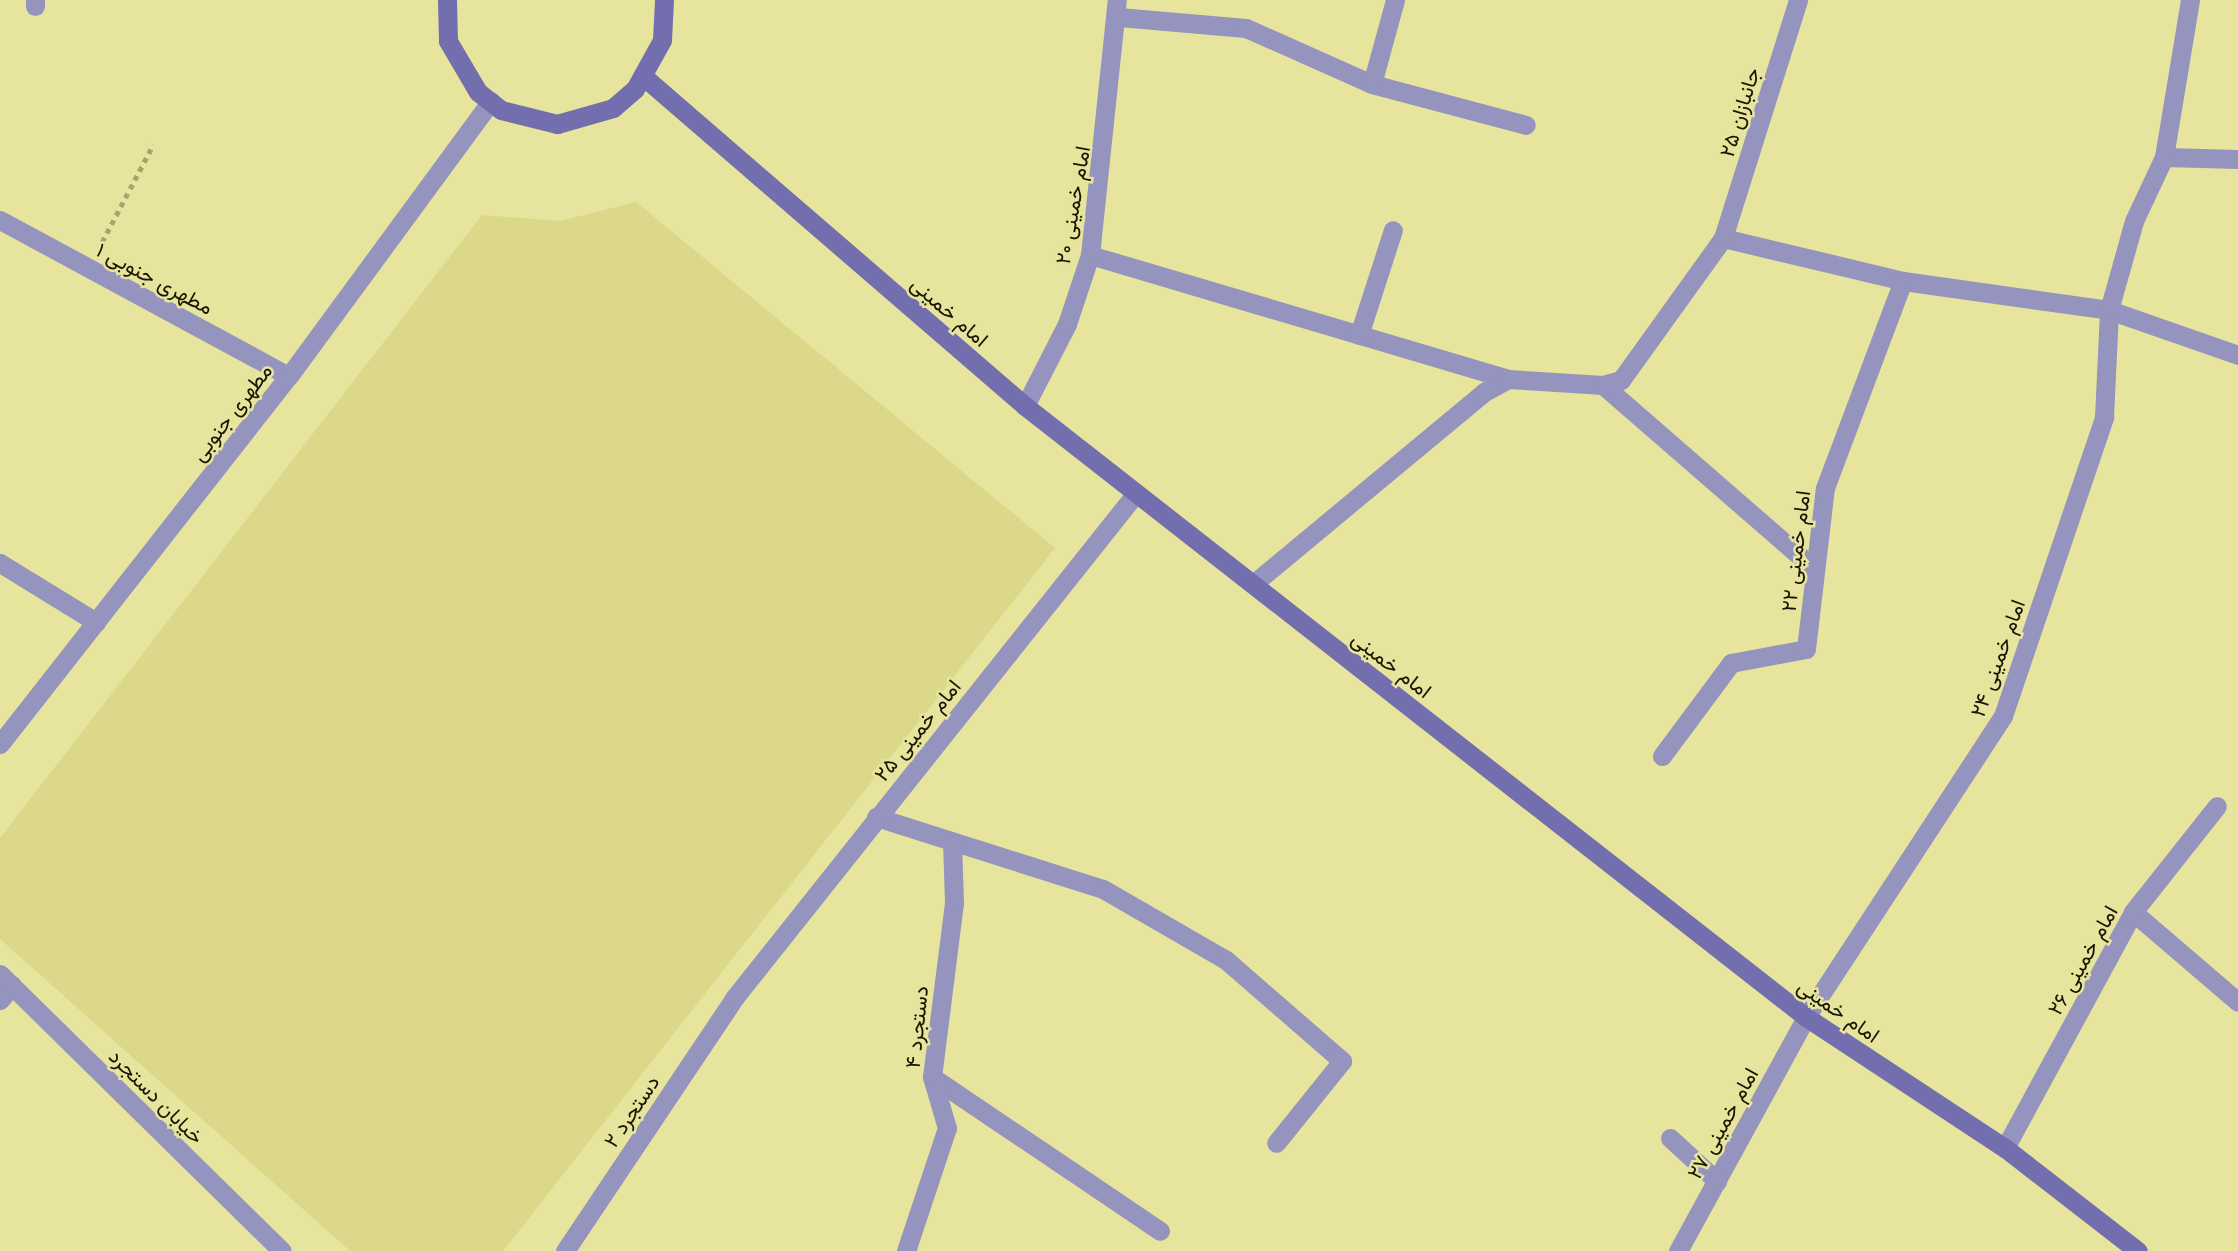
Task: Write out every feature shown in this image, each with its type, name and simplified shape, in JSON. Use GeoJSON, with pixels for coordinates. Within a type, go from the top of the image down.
{"type":"FeatureCollection","features":[{"type":"Feature","properties":{"kind":"main road"},"geometry":{"type":"LineString","coordinates":[[447,0],[448,41],[460,69],[491,102],[528,121],[586,120],[613,108],[644,77],[662,40],[663,0]]}},
{"type":"Feature","properties":{"kind":"main road","name":"امام خمینی"},"geometry":{"type":"LineString","coordinates":[[644,77],[1025,406],[1807,1017],[2005,1148],[2138,1251]]}},
{"type":"Feature","properties":{"kind":"street"},"geometry":{"type":"LineString","coordinates":[[1372,84],[1395,0]]}},
{"type":"Feature","properties":{"kind":"street","name":"جانبازان ۲۵"},"geometry":{"type":"LineString","coordinates":[[1603,385],[1620,380],[1723,238],[1798,0]]}},
{"type":"Feature","properties":{"kind":"street","name":"امام خمینی ۲۴"},"geometry":{"type":"LineString","coordinates":[[1807,1017],[2003,716],[2104,417],[2109,310],[2134,221],[2164,157],[2186,1]]}},
{"type":"Feature","properties":{"kind":"street"},"geometry":{"type":"LineString","coordinates":[[1118,8],[1246,28],[1372,84],[1526,125]]}},
{"type":"Feature","properties":{"kind":"street","name":"امام خمینی ۲۰"},"geometry":{"type":"LineString","coordinates":[[1025,406],[1067,324],[1090,255],[1118,8]]}},
{"type":"Feature","properties":{"kind":"street","name":"مطهری جنوبی"},"geometry":{"type":"LineString","coordinates":[[0,744],[289,376],[491,102]]}},
{"type":"Feature","properties":{"kind":"street"},"geometry":{"type":"LineString","coordinates":[[2164,157],[2238,159]]}},
{"type":"Feature","properties":{"kind":"street","name":"مطهری جنوبی ۱"},"geometry":{"type":"LineString","coordinates":[[0,220],[289,376]]}},
{"type":"Feature","properties":{"kind":"street"},"geometry":{"type":"LineString","coordinates":[[1359,335],[1393,230]]}},
{"type":"Feature","properties":{"kind":"street"},"geometry":{"type":"LineString","coordinates":[[1723,238],[1903,281],[2109,310],[2238,355]]}},
{"type":"Feature","properties":{"kind":"street"},"geometry":{"type":"LineString","coordinates":[[1090,255],[1508,379],[1603,385],[1815,569]]}},
{"type":"Feature","properties":{"kind":"street","name":"امام خمینی ۲۲"},"geometry":{"type":"LineString","coordinates":[[1662,756],[1731,663],[1806,649],[1825,488],[1903,281]]}},
{"type":"Feature","properties":{"kind":"street"},"geometry":{"type":"LineString","coordinates":[[1253,584],[1508,379]]}},
{"type":"Feature","properties":{"kind":"street","name":"امام خمینی ۲۵"},"geometry":{"type":"LineString","coordinates":[[735,997],[1136,493]]}},
{"type":"Feature","properties":{"kind":"street"},"geometry":{"type":"LineString","coordinates":[[0,563],[96,622]]}},
{"type":"Feature","properties":{"kind":"street","name":"امام خمینی ۲۶"},"geometry":{"type":"LineString","coordinates":[[2005,1148],[2133,912],[2217,806]]}},
{"type":"Feature","properties":{"kind":"street"},"geometry":{"type":"LineString","coordinates":[[876,817],[1103,889],[1226,960],[1342,1061],[1276,1143]]}},
{"type":"Feature","properties":{"kind":"street","name":"دستجرد ۴"},"geometry":{"type":"LineString","coordinates":[[906,1251],[947,1128],[932,1077],[954,902],[953,842]]}},
{"type":"Feature","properties":{"kind":"street"},"geometry":{"type":"LineString","coordinates":[[2133,912],[2238,1002]]}},
{"type":"Feature","properties":{"kind":"street","name":"خیابان دستجرد"},"geometry":{"type":"LineString","coordinates":[[4,986],[282,1251]]}},
{"type":"Feature","properties":{"kind":"street","name":"دستجرد ۲"},"geometry":{"type":"LineString","coordinates":[[565,1251],[735,997]]}},
{"type":"Feature","properties":{"kind":"street","name":"امام خمینی ۲۷"},"geometry":{"type":"LineString","coordinates":[[1678,1251],[1807,1017]]}},
{"type":"Feature","properties":{"kind":"street"},"geometry":{"type":"LineString","coordinates":[[932,1077],[1160,1231]]}},
{"type":"Feature","properties":{"kind":"street"},"geometry":{"type":"LineString","coordinates":[[1670,1138],[1717,1181]]}},
{"type":"Feature","properties":{"kind":"path"},"geometry":{"type":"LineString","coordinates":[[89,268],[153,145]]}},
{"type":"Feature","properties":{"kind":"shaded area"},"geometry":{"type":"Polygon","coordinates":[[[636,202],[1055,548],[503,1251],[350,1251],[0,939],[0,838],[482,215],[560,221],[636,202]]]}}]}
